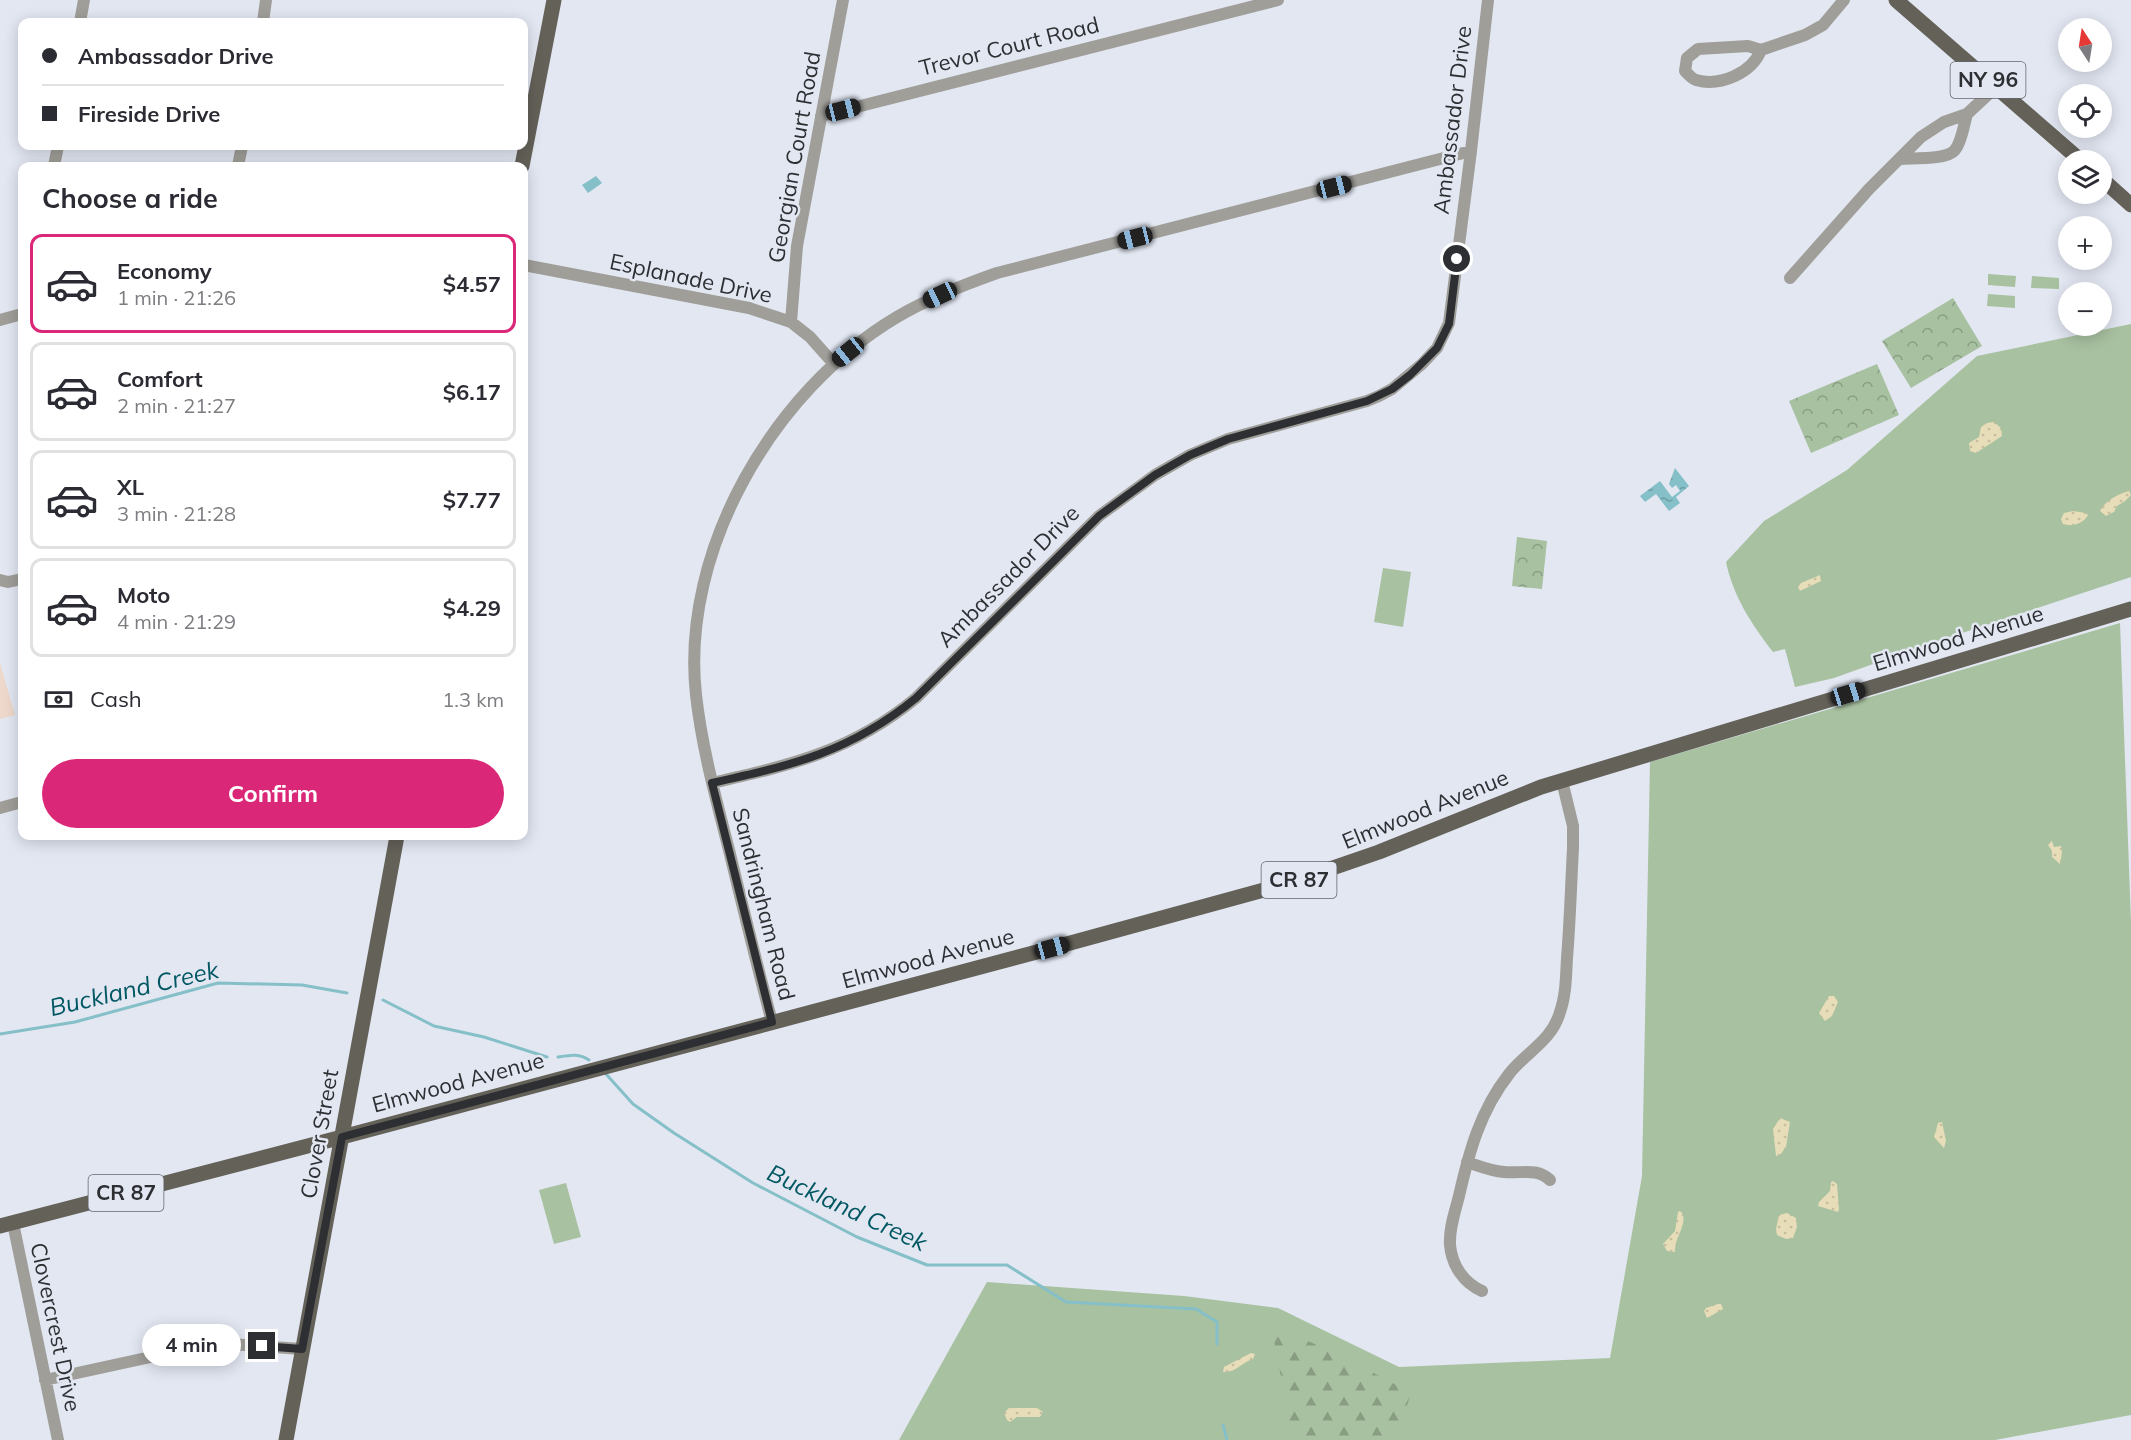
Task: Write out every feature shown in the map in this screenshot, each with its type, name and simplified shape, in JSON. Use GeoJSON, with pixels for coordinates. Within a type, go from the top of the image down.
{"type":"FeatureCollection","features":[{"type":"Feature","properties":{"kind":"main road"},"geometry":{"type":"LineString","coordinates":[[528,135],[554,0]]}},
{"type":"Feature","properties":{"kind":"main road","name":"NY 96"},"geometry":{"type":"LineString","coordinates":[[1903,2],[2068,150]]}},
{"type":"Feature","properties":{"kind":"main road"},"geometry":{"type":"LineString","coordinates":[[2112,188],[2131,205]]}},
{"type":"Feature","properties":{"kind":"main road","name":"Elmwood Avenue"},"geometry":{"type":"LineString","coordinates":[[6,1224],[342,1137],[1289,883],[1339,867],[1520,795],[1562,781],[2131,609]]}},
{"type":"Feature","properties":{"kind":"main road","name":"Clover Street"},"geometry":{"type":"LineString","coordinates":[[286,1440],[396,840]]}},
{"type":"Feature","properties":{"kind":"street"},"geometry":{"type":"LineString","coordinates":[[81,18],[84,0]]}},
{"type":"Feature","properties":{"kind":"street"},"geometry":{"type":"LineString","coordinates":[[263,18],[266,0]]}},
{"type":"Feature","properties":{"kind":"street","name":"Georgian Court Road"},"geometry":{"type":"LineString","coordinates":[[791,322],[797,246],[843,0]]}},
{"type":"Feature","properties":{"kind":"street","name":"Trevor Court Road"},"geometry":{"type":"LineString","coordinates":[[821,116],[1278,0]]}},
{"type":"Feature","properties":{"kind":"street","name":"Ambassador Drive"},"geometry":{"type":"LineString","coordinates":[[712,783],[801,762],[842,746],[884,723],[916,698],[1099,516],[1171,465],[1190,455],[1247,433],[1367,401],[1392,389],[1437,348],[1449,324],[1488,0]]}},
{"type":"Feature","properties":{"kind":"street"},"geometry":{"type":"LineString","coordinates":[[1761,50],[1758,59],[1743,71],[1726,80],[1708,82],[1694,80],[1685,71],[1687,58],[1698,49],[1748,46],[1761,50],[1815,31],[1830,18],[1844,0]]}},
{"type":"Feature","properties":{"kind":"street"},"geometry":{"type":"LineString","coordinates":[[1790,278],[1905,152],[1932,128],[1967,114],[1996,87]]}},
{"type":"Feature","properties":{"kind":"street"},"geometry":{"type":"LineString","coordinates":[[1900,159],[1944,156],[1953,152],[1957,147],[1967,114]]}},
{"type":"Feature","properties":{"kind":"street","name":"Sandringham Road"},"geometry":{"type":"LineString","coordinates":[[772,1022],[712,783],[696,693],[696,669],[700,612],[711,559],[731,507],[760,452],[802,395],[834,364],[896,318],[940,295],[997,273],[1471,151]]}},
{"type":"Feature","properties":{"kind":"street","name":"Esplanade Drive"},"geometry":{"type":"LineString","coordinates":[[528,266],[748,308],[791,322],[810,337],[834,364]]}},
{"type":"Feature","properties":{"kind":"street"},"geometry":{"type":"LineString","coordinates":[[0,320],[18,315]]}},
{"type":"Feature","properties":{"kind":"street"},"geometry":{"type":"LineString","coordinates":[[0,580],[9,582],[18,580]]}},
{"type":"Feature","properties":{"kind":"street"},"geometry":{"type":"LineString","coordinates":[[1482,1291],[1473,1287],[1456,1267],[1450,1246],[1451,1227],[1477,1128],[1509,1073],[1547,1037],[1560,1014],[1565,980],[1573,848],[1573,826],[1562,781]]}},
{"type":"Feature","properties":{"kind":"street"},"geometry":{"type":"LineString","coordinates":[[0,808],[18,803]]}},
{"type":"Feature","properties":{"kind":"street"},"geometry":{"type":"LineString","coordinates":[[1467,1162],[1505,1172],[1531,1171],[1542,1174],[1550,1180]]}},
{"type":"Feature","properties":{"kind":"street","name":"Clovercrest Drive"},"geometry":{"type":"LineString","coordinates":[[6,1224],[58,1440]]}},
{"type":"Feature","properties":{"kind":"street"},"geometry":{"type":"LineString","coordinates":[[45,1380],[215,1344],[302,1349]]}},
{"type":"Feature","properties":{"kind":"shaded area"},"geometry":{"type":"Polygon","coordinates":[[[0,663],[15,715],[0,719],[0,663]]]}},
{"type":"Feature","properties":{"kind":"green space"},"geometry":{"type":"Polygon","coordinates":[[[1988,274],[2016,276],[2015,287],[1988,285],[1988,274]]]}},
{"type":"Feature","properties":{"kind":"green space"},"geometry":{"type":"Polygon","coordinates":[[[2032,276],[2059,278],[2058,289],[2031,288],[2032,276]]]}},
{"type":"Feature","properties":{"kind":"green space"},"geometry":{"type":"Polygon","coordinates":[[[1988,294],[2015,296],[2015,308],[1987,306],[1988,294]]]}},
{"type":"Feature","properties":{"kind":"green space"},"geometry":{"type":"Polygon","coordinates":[[[1953,298],[1982,346],[1911,388],[1882,341],[1953,298]]]}},
{"type":"Feature","properties":{"kind":"green space"},"geometry":{"type":"Polygon","coordinates":[[[2131,324],[2131,577],[1834,678],[1795,687],[1785,649],[1773,652],[1758,631],[1738,598],[1726,562],[1764,521],[1847,470],[1977,356],[2073,336],[2112,336],[2112,328],[2131,324]]]}},
{"type":"Feature","properties":{"kind":"green space"},"geometry":{"type":"Polygon","coordinates":[[[1877,364],[1899,415],[1811,453],[1789,401],[1877,364]]]}},
{"type":"Feature","properties":{"kind":"green space"},"geometry":{"type":"Polygon","coordinates":[[[1517,537],[1547,541],[1542,589],[1512,586],[1517,537]]]}},
{"type":"Feature","properties":{"kind":"green space"},"geometry":{"type":"Polygon","coordinates":[[[1383,568],[1411,572],[1403,627],[1374,622],[1383,568]]]}},
{"type":"Feature","properties":{"kind":"green space"},"geometry":{"type":"Polygon","coordinates":[[[2120,623],[2131,923],[2131,1415],[1995,1440],[899,1440],[987,1282],[1184,1296],[1278,1308],[1399,1367],[1610,1358],[1642,1176],[1650,762],[2120,623]]]}},
{"type":"Feature","properties":{"kind":"green space"},"geometry":{"type":"Polygon","coordinates":[[[566,1183],[581,1237],[554,1244],[539,1190],[566,1183]]]}},
{"type":"Feature","properties":{"kind":"green space"},"geometry":{"type":"Polygon","coordinates":[[[1271,1325],[1340,1355],[1411,1393],[1396,1440],[1288,1440],[1288,1413],[1271,1325]]]}},
{"type":"Feature","properties":{"kind":"sand"},"geometry":{"type":"Polygon","coordinates":[[[1994,422],[2001,428],[2002,436],[1976,453],[1970,451],[1969,443],[1979,437],[1981,427],[1994,422]]]}},
{"type":"Feature","properties":{"kind":"sand"},"geometry":{"type":"Polygon","coordinates":[[[2129,491],[2131,495],[2117,506],[2114,512],[2106,516],[2100,511],[2112,498],[2129,491]]]}},
{"type":"Feature","properties":{"kind":"sand"},"geometry":{"type":"Polygon","coordinates":[[[2073,511],[2088,515],[2077,524],[2063,524],[2061,519],[2064,513],[2073,511]]]}},
{"type":"Feature","properties":{"kind":"sand"},"geometry":{"type":"Polygon","coordinates":[[[1820,575],[1821,581],[1800,591],[1798,587],[1801,583],[1820,575]]]}},
{"type":"Feature","properties":{"kind":"sand"},"geometry":{"type":"Polygon","coordinates":[[[2052,841],[2054,847],[2061,846],[2060,864],[2052,857],[2052,851],[2048,845],[2052,841]]]}},
{"type":"Feature","properties":{"kind":"sand"},"geometry":{"type":"Polygon","coordinates":[[[1829,996],[1834,996],[1838,1002],[1832,1016],[1825,1021],[1819,1013],[1829,996]]]}},
{"type":"Feature","properties":{"kind":"sand"},"geometry":{"type":"Polygon","coordinates":[[[1780,1118],[1790,1122],[1786,1147],[1780,1155],[1776,1156],[1773,1129],[1780,1118]]]}},
{"type":"Feature","properties":{"kind":"sand"},"geometry":{"type":"Polygon","coordinates":[[[1942,1122],[1946,1141],[1944,1148],[1934,1137],[1938,1123],[1942,1122]]]}},
{"type":"Feature","properties":{"kind":"sand"},"geometry":{"type":"Polygon","coordinates":[[[1833,1181],[1837,1184],[1838,1212],[1818,1206],[1830,1191],[1833,1181]]]}},
{"type":"Feature","properties":{"kind":"sand"},"geometry":{"type":"Polygon","coordinates":[[[1680,1211],[1683,1214],[1682,1228],[1676,1242],[1675,1252],[1667,1251],[1663,1244],[1675,1231],[1680,1211]]]}},
{"type":"Feature","properties":{"kind":"sand"},"geometry":{"type":"Polygon","coordinates":[[[1787,1213],[1796,1218],[1797,1227],[1793,1238],[1786,1239],[1777,1235],[1776,1229],[1779,1215],[1787,1213]]]}},
{"type":"Feature","properties":{"kind":"sand"},"geometry":{"type":"Polygon","coordinates":[[[1721,1304],[1723,1309],[1707,1318],[1704,1311],[1706,1308],[1721,1304]]]}},
{"type":"Feature","properties":{"kind":"sand"},"geometry":{"type":"Polygon","coordinates":[[[1251,1353],[1255,1354],[1253,1359],[1232,1371],[1223,1372],[1224,1367],[1251,1353]]]}},
{"type":"Feature","properties":{"kind":"sand"},"geometry":{"type":"Polygon","coordinates":[[[1009,1408],[1037,1408],[1043,1412],[1040,1417],[1017,1417],[1010,1422],[1004,1413],[1009,1408]]]}},
{"type":"Feature","properties":{"kind":"water"},"geometry":{"type":"Polygon","coordinates":[[[596,176],[602,183],[588,193],[582,185],[596,176]]]}},
{"type":"Feature","properties":{"kind":"water"},"geometry":{"type":"Polygon","coordinates":[[[1675,468],[1689,486],[1676,497],[1680,503],[1669,511],[1656,494],[1645,502],[1640,496],[1660,481],[1672,497],[1680,491],[1676,485],[1672,488],[1669,484],[1675,468]]]}},
{"type":"Feature","properties":{"kind":"waterway","name":"Buckland Creek"},"geometry":{"type":"LineString","coordinates":[[0,1034],[75,1022],[218,983],[302,985],[347,993]]}},
{"type":"Feature","properties":{"kind":"waterway","name":"Buckland Creek"},"geometry":{"type":"LineString","coordinates":[[383,1000],[434,1026],[484,1037],[547,1057]]}},
{"type":"Feature","properties":{"kind":"waterway","name":"Buckland Creek"},"geometry":{"type":"LineString","coordinates":[[558,1057],[578,1055],[589,1060]]}},
{"type":"Feature","properties":{"kind":"waterway","name":"Buckland Creek"},"geometry":{"type":"LineString","coordinates":[[606,1074],[633,1104],[674,1133],[753,1183],[857,1237],[927,1265],[1007,1265],[1066,1302],[1196,1309],[1217,1322],[1217,1344]]}},
{"type":"Feature","properties":{"kind":"waterway","name":"Buckland Creek"},"geometry":{"type":"LineString","coordinates":[[1223,1425],[1227,1440]]}},
{"type":"Feature","properties":{"kind":"route"},"geometry":{"type":"LineString","coordinates":[[262,1346],[302,1349],[342,1137],[772,1022],[712,783],[801,762],[849,742],[884,723],[916,698],[1099,516],[1171,465],[1228,439],[1367,401],[1392,389],[1437,348],[1449,324],[1457,259]]}}]}
